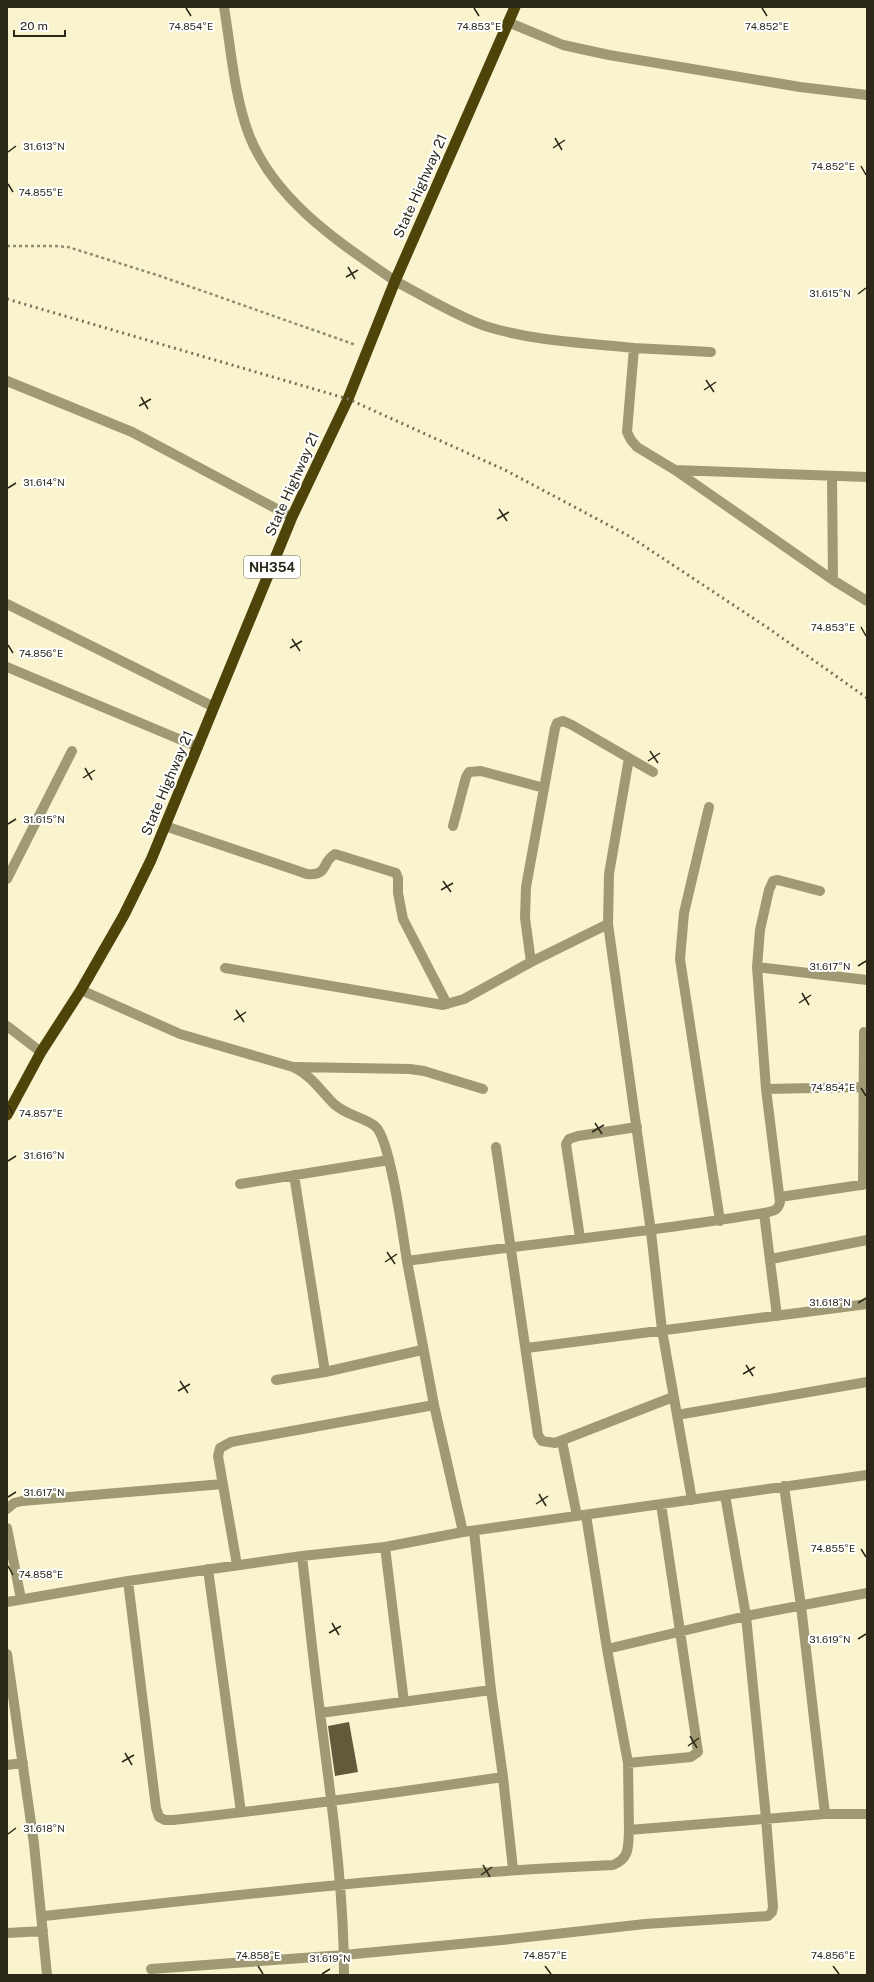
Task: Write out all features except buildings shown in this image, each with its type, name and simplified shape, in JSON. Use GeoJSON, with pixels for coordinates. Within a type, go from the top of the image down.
{"type":"FeatureCollection","features":[{"type":"Feature","properties":{"kind":"highway","name":"State Highway 21"},"geometry":{"type":"LineString","coordinates":[[7,1115],[41,1052],[81,990],[124,915],[165,826],[292,517],[348,399],[394,282],[515,7]]}},
{"type":"Feature","properties":{"kind":"street"},"geometry":{"type":"LineString","coordinates":[[224,7],[242,113],[250,136],[266,166],[282,189],[303,211],[339,242],[394,282],[472,320],[498,330],[523,335],[634,348],[711,352]]}},
{"type":"Feature","properties":{"kind":"street"},"geometry":{"type":"LineString","coordinates":[[508,22],[563,45],[609,55],[800,87],[867,95]]}},
{"type":"Feature","properties":{"kind":"street"},"geometry":{"type":"LineString","coordinates":[[634,348],[627,432],[637,447],[675,470],[834,580],[867,601]]}},
{"type":"Feature","properties":{"kind":"street"},"geometry":{"type":"LineString","coordinates":[[7,380],[132,432],[292,517]]}},
{"type":"Feature","properties":{"kind":"street"},"geometry":{"type":"LineString","coordinates":[[675,470],[867,477]]}},
{"type":"Feature","properties":{"kind":"street"},"geometry":{"type":"LineString","coordinates":[[832,476],[834,580]]}},
{"type":"Feature","properties":{"kind":"street"},"geometry":{"type":"LineString","coordinates":[[7,604],[214,707]]}},
{"type":"Feature","properties":{"kind":"street"},"geometry":{"type":"LineString","coordinates":[[7,667],[198,747]]}},
{"type":"Feature","properties":{"kind":"street"},"geometry":{"type":"LineString","coordinates":[[531,962],[525,918],[525,902],[544,788],[557,723],[563,721],[572,725],[654,772]]}},
{"type":"Feature","properties":{"kind":"street"},"geometry":{"type":"LineString","coordinates":[[7,879],[72,751]]}},
{"type":"Feature","properties":{"kind":"street"},"geometry":{"type":"LineString","coordinates":[[629,758],[609,874],[608,924],[651,1232],[662,1330],[692,1500]]}},
{"type":"Feature","properties":{"kind":"street"},"geometry":{"type":"LineString","coordinates":[[453,826],[466,777],[469,772],[481,771],[544,788]]}},
{"type":"Feature","properties":{"kind":"street"},"geometry":{"type":"LineString","coordinates":[[709,807],[684,913],[680,959],[720,1221]]}},
{"type":"Feature","properties":{"kind":"street"},"geometry":{"type":"LineString","coordinates":[[165,826],[306,874],[320,873],[325,869],[330,857],[335,854],[396,873],[398,878],[398,893],[403,919],[447,1004]]}},
{"type":"Feature","properties":{"kind":"street"},"geometry":{"type":"LineString","coordinates":[[407,1262],[511,1246],[651,1232],[764,1213],[774,1211],[779,1208],[780,1197],[766,1089],[757,967],[760,930],[770,885],[773,881],[778,880],[820,891]]}},
{"type":"Feature","properties":{"kind":"street"},"geometry":{"type":"LineString","coordinates":[[226,968],[367,993],[447,1004],[464,999],[531,962],[608,924]]}},
{"type":"Feature","properties":{"kind":"street"},"geometry":{"type":"LineString","coordinates":[[757,967],[867,980]]}},
{"type":"Feature","properties":{"kind":"street"},"geometry":{"type":"LineString","coordinates":[[81,990],[180,1034],[293,1067],[306,1074],[343,1111],[376,1127],[380,1132],[389,1160],[422,1350],[463,1532]]}},
{"type":"Feature","properties":{"kind":"street"},"geometry":{"type":"LineString","coordinates":[[7,1026],[41,1052]]}},
{"type":"Feature","properties":{"kind":"street"},"geometry":{"type":"LineString","coordinates":[[780,1197],[865,1185],[863,1087],[864,1032]]}},
{"type":"Feature","properties":{"kind":"street"},"geometry":{"type":"LineString","coordinates":[[293,1067],[410,1068],[483,1089]]}},
{"type":"Feature","properties":{"kind":"street"},"geometry":{"type":"LineString","coordinates":[[766,1089],[863,1087]]}},
{"type":"Feature","properties":{"kind":"street"},"geometry":{"type":"LineString","coordinates":[[580,1238],[566,1144],[569,1139],[578,1136],[637,1127]]}},
{"type":"Feature","properties":{"kind":"street"},"geometry":{"type":"LineString","coordinates":[[496,1147],[538,1435],[542,1441],[548,1443],[562,1441],[673,1397]]}},
{"type":"Feature","properties":{"kind":"street"},"geometry":{"type":"LineString","coordinates":[[240,1184],[389,1160]]}},
{"type":"Feature","properties":{"kind":"street"},"geometry":{"type":"LineString","coordinates":[[294,1175],[325,1372]]}},
{"type":"Feature","properties":{"kind":"street"},"geometry":{"type":"LineString","coordinates":[[764,1213],[777,1316]]}},
{"type":"Feature","properties":{"kind":"street"},"geometry":{"type":"LineString","coordinates":[[771,1259],[867,1240]]}},
{"type":"Feature","properties":{"kind":"street"},"geometry":{"type":"LineString","coordinates":[[526,1348],[867,1304]]}},
{"type":"Feature","properties":{"kind":"street"},"geometry":{"type":"LineString","coordinates":[[276,1380],[325,1372],[422,1350]]}},
{"type":"Feature","properties":{"kind":"street"},"geometry":{"type":"LineString","coordinates":[[676,1415],[867,1382]]}},
{"type":"Feature","properties":{"kind":"street"},"geometry":{"type":"LineString","coordinates":[[237,1565],[218,1456],[220,1448],[224,1444],[434,1405]]}},
{"type":"Feature","properties":{"kind":"street"},"geometry":{"type":"LineString","coordinates":[[42,1916],[513,1869],[613,1865],[625,1858],[628,1851],[629,1830],[628,1764],[581,1516],[562,1441]]}},
{"type":"Feature","properties":{"kind":"street"},"geometry":{"type":"LineString","coordinates":[[7,1602],[208,1569],[302,1556],[385,1547],[463,1532],[867,1474]]}},
{"type":"Feature","properties":{"kind":"street"},"geometry":{"type":"LineString","coordinates":[[7,1509],[14,1503],[22,1501],[223,1484]]}},
{"type":"Feature","properties":{"kind":"street"},"geometry":{"type":"LineString","coordinates":[[784,1486],[801,1606],[825,1814]]}},
{"type":"Feature","properties":{"kind":"street"},"geometry":{"type":"LineString","coordinates":[[151,1969],[344,1955],[502,1940],[645,1924],[768,1916],[772,1912],[773,1907],[766,1818],[746,1616],[726,1495]]}},
{"type":"Feature","properties":{"kind":"street"},"geometry":{"type":"LineString","coordinates":[[628,1764],[691,1757],[698,1752],[661,1504]]}},
{"type":"Feature","properties":{"kind":"street"},"geometry":{"type":"LineString","coordinates":[[7,1528],[21,1599]]}},
{"type":"Feature","properties":{"kind":"street"},"geometry":{"type":"LineString","coordinates":[[474,1531],[491,1690],[504,1777],[513,1869]]}},
{"type":"Feature","properties":{"kind":"street"},"geometry":{"type":"LineString","coordinates":[[385,1547],[404,1702]]}},
{"type":"Feature","properties":{"kind":"street"},"geometry":{"type":"LineString","coordinates":[[302,1556],[320,1713],[333,1802],[341,1885],[344,1975]]}},
{"type":"Feature","properties":{"kind":"street"},"geometry":{"type":"LineString","coordinates":[[208,1569],[241,1812]]}},
{"type":"Feature","properties":{"kind":"street"},"geometry":{"type":"LineString","coordinates":[[128,1581],[156,1808],[159,1817],[165,1820],[173,1820],[333,1802],[504,1777]]}},
{"type":"Feature","properties":{"kind":"street"},"geometry":{"type":"LineString","coordinates":[[607,1648],[746,1616],[867,1593]]}},
{"type":"Feature","properties":{"kind":"street"},"geometry":{"type":"LineString","coordinates":[[7,1654],[23,1763],[48,1975]]}},
{"type":"Feature","properties":{"kind":"street"},"geometry":{"type":"LineString","coordinates":[[320,1713],[491,1690]]}},
{"type":"Feature","properties":{"kind":"street"},"geometry":{"type":"LineString","coordinates":[[7,1765],[23,1763]]}},
{"type":"Feature","properties":{"kind":"street"},"geometry":{"type":"LineString","coordinates":[[629,1830],[825,1814],[867,1814]]}},
{"type":"Feature","properties":{"kind":"street"},"geometry":{"type":"LineString","coordinates":[[7,1933],[43,1931]]}},
{"type":"Feature","properties":{"kind":"path"},"geometry":{"type":"LineString","coordinates":[[7,246],[68,247],[160,276],[368,349]]}},
{"type":"Feature","properties":{"kind":"railway"},"geometry":{"type":"LineString","coordinates":[[7,299],[348,399],[505,470],[629,536],[768,628],[867,698]]}}]}
